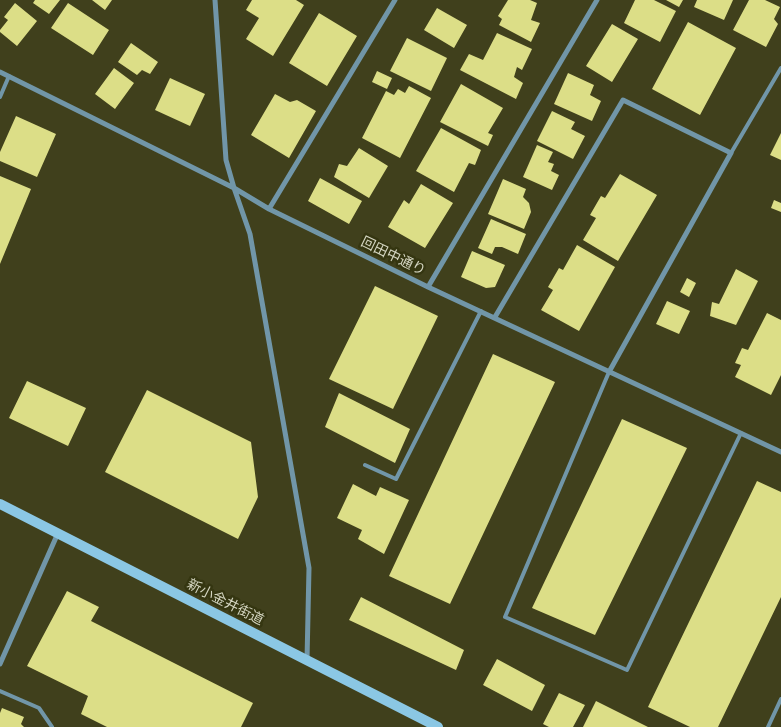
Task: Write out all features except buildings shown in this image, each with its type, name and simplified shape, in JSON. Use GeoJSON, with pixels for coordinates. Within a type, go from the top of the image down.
{"type":"FeatureCollection","features":[{"type":"Feature","properties":{"kind":"main road","name":"新小金井街道"},"geometry":{"type":"LineString","coordinates":[[0,504],[438,727]]}},
{"type":"Feature","properties":{"kind":"street"},"geometry":{"type":"LineString","coordinates":[[215,0],[226,160],[250,234],[309,568],[307,660]]}},
{"type":"Feature","properties":{"kind":"street"},"geometry":{"type":"LineString","coordinates":[[269,209],[395,0]]}},
{"type":"Feature","properties":{"kind":"street"},"geometry":{"type":"LineString","coordinates":[[428,287],[596,0]]}},
{"type":"Feature","properties":{"kind":"street","name":"回田中通り"},"geometry":{"type":"LineString","coordinates":[[0,72],[234,188],[269,209],[428,287],[781,452]]}},
{"type":"Feature","properties":{"kind":"street"},"geometry":{"type":"LineString","coordinates":[[495,317],[623,100],[731,153],[609,372]]}},
{"type":"Feature","properties":{"kind":"street"},"geometry":{"type":"LineString","coordinates":[[0,664],[58,533]]}},
{"type":"Feature","properties":{"kind":"lane"},"geometry":{"type":"LineString","coordinates":[[731,153],[781,68]]}},
{"type":"Feature","properties":{"kind":"lane"},"geometry":{"type":"LineString","coordinates":[[0,97],[8,76]]}},
{"type":"Feature","properties":{"kind":"lane"},"geometry":{"type":"LineString","coordinates":[[364,465],[396,479],[481,311]]}},
{"type":"Feature","properties":{"kind":"lane"},"geometry":{"type":"LineString","coordinates":[[609,372],[505,617],[627,670],[741,433]]}},
{"type":"Feature","properties":{"kind":"lane"},"geometry":{"type":"LineString","coordinates":[[0,691],[39,708],[52,727]]}},
{"type":"Feature","properties":{"kind":"lane"},"geometry":{"type":"LineString","coordinates":[[768,727],[781,699]]}}]}
